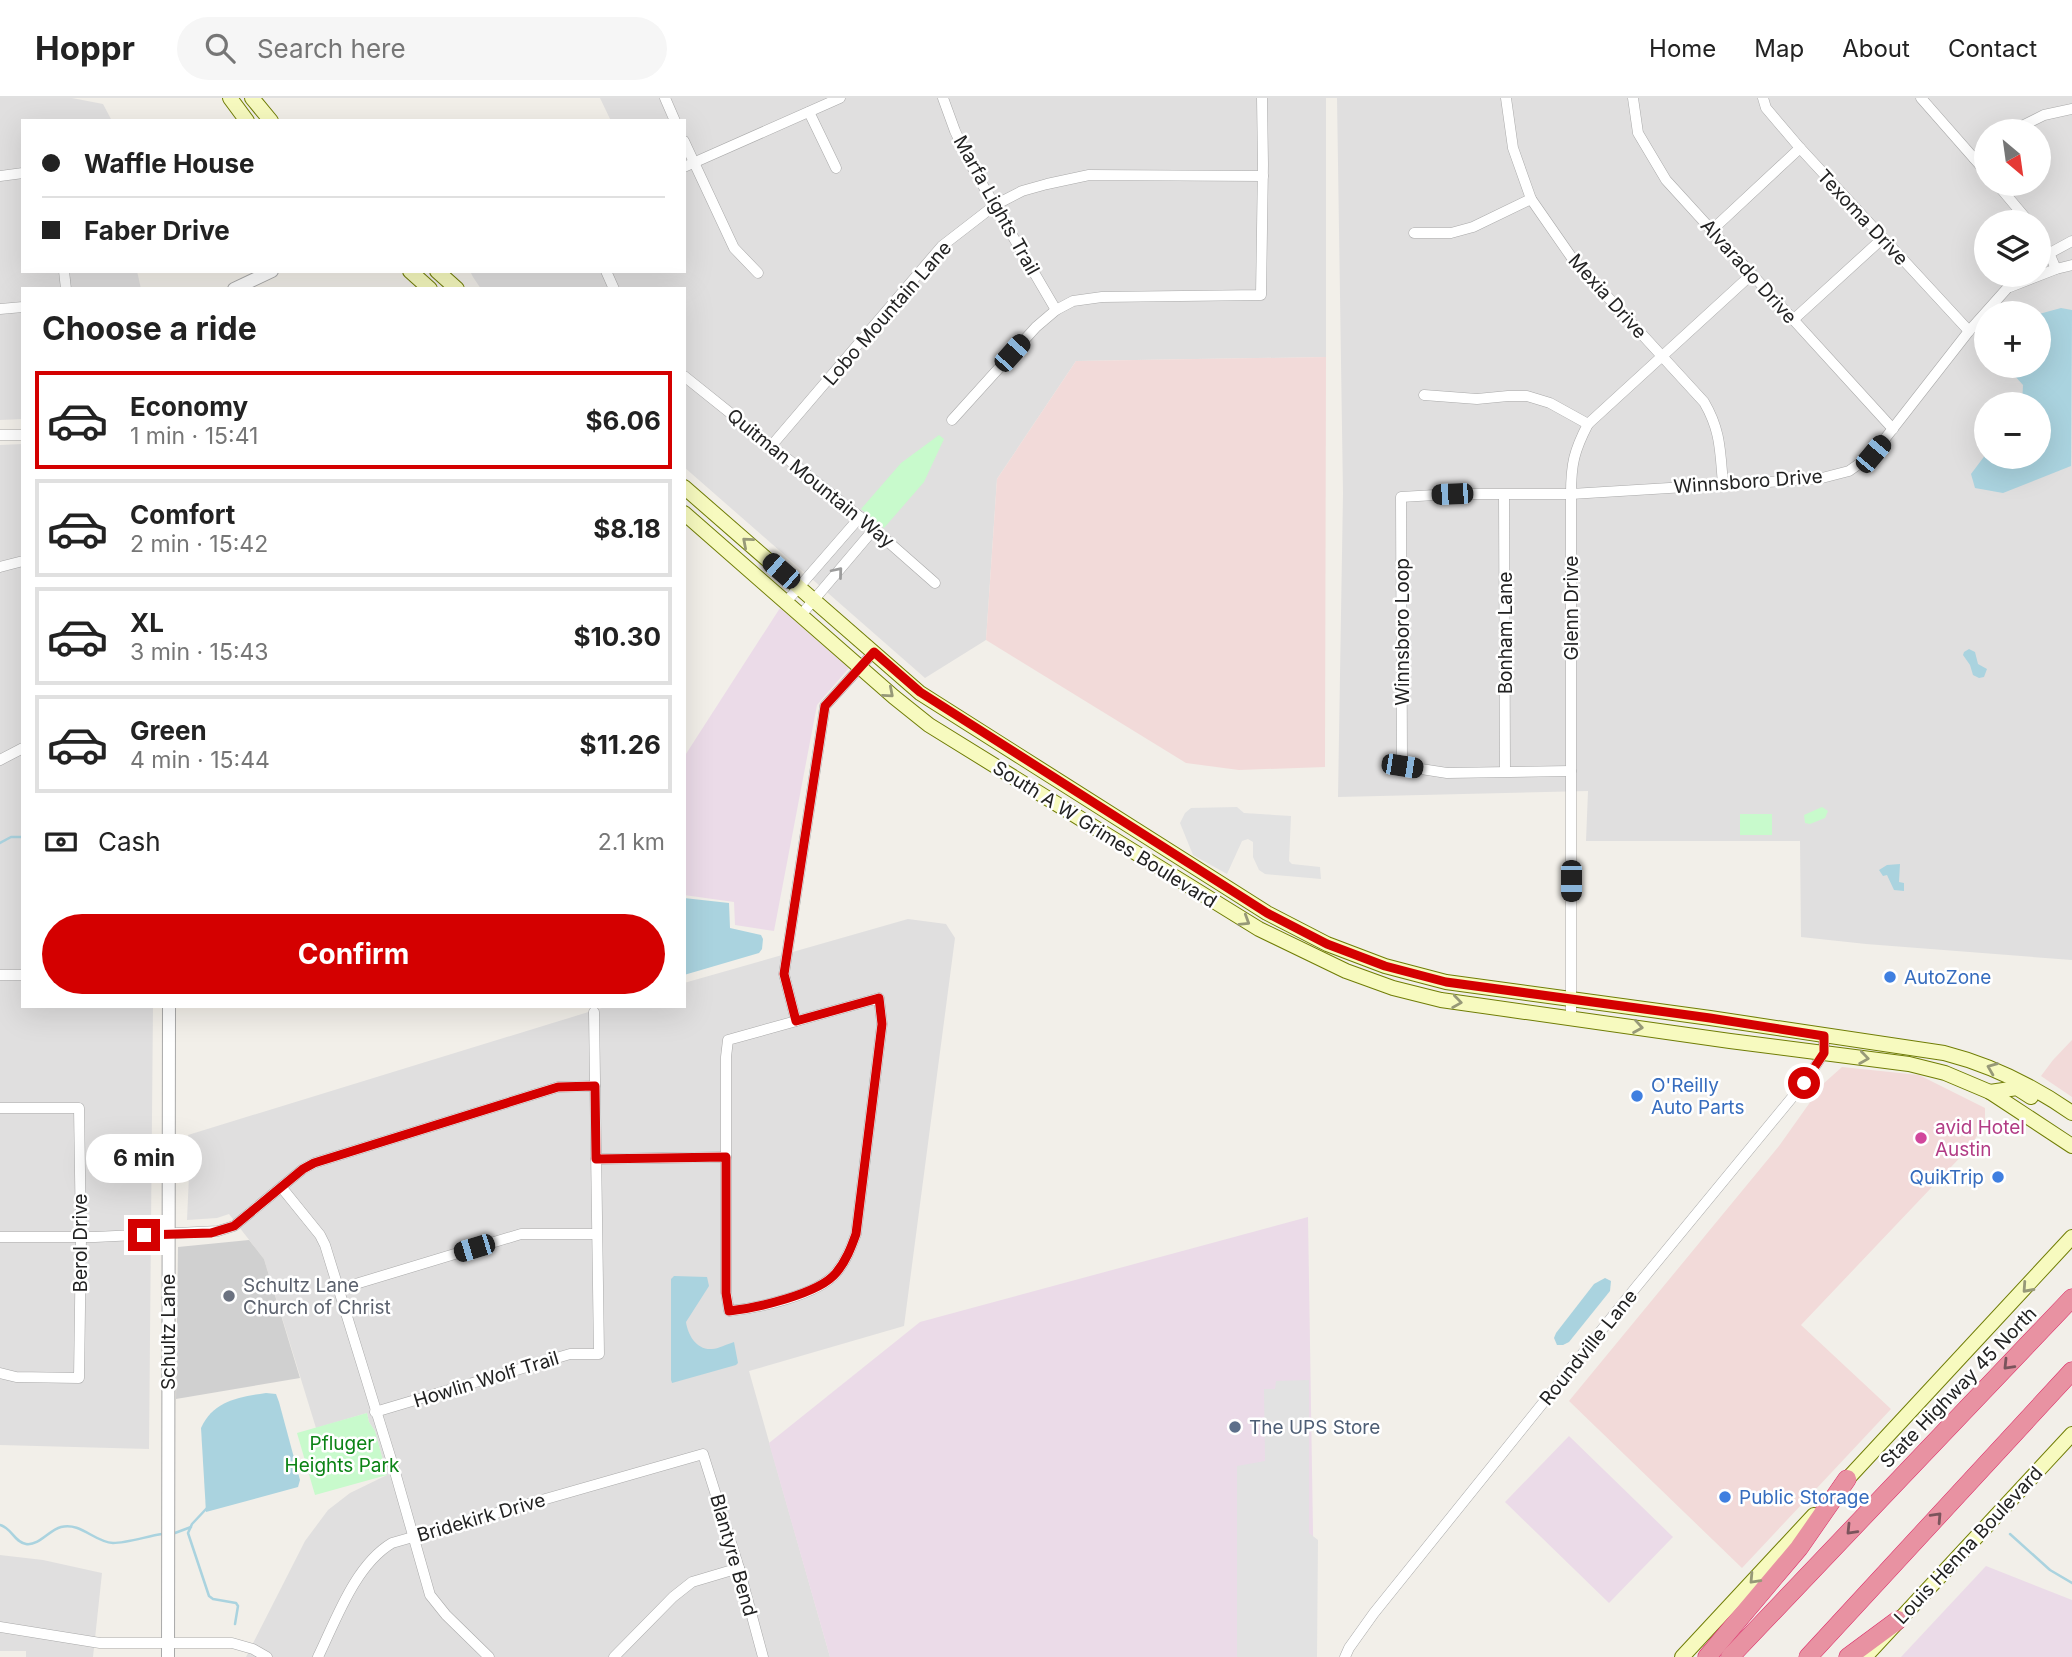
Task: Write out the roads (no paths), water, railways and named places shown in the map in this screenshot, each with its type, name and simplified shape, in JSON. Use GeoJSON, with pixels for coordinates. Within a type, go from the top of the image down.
{"type":"FeatureCollection","features":[{"type":"Feature","properties":{"kind":"highway","name":"State Highway 45 North"},"geometry":{"type":"LineString","coordinates":[[1730,1657],[2072,1298]]}},
{"type":"Feature","properties":{"kind":"highway"},"geometry":{"type":"LineString","coordinates":[[1808,1657],[2072,1371]]}},
{"type":"Feature","properties":{"kind":"highway"},"geometry":{"type":"LineString","coordinates":[[1707,1657],[1799,1548],[1847,1479]]}},
{"type":"Feature","properties":{"kind":"highway"},"geometry":{"type":"LineString","coordinates":[[1848,1657],[1898,1620]]}},
{"type":"Feature","properties":{"kind":"main road"},"geometry":{"type":"LineString","coordinates":[[230,98],[246,119]]}},
{"type":"Feature","properties":{"kind":"main road"},"geometry":{"type":"LineString","coordinates":[[252,98],[269,119]]}},
{"type":"Feature","properties":{"kind":"main road"},"geometry":{"type":"LineString","coordinates":[[412,273],[428,287]]}},
{"type":"Feature","properties":{"kind":"main road"},"geometry":{"type":"LineString","coordinates":[[439,273],[455,287]]}},
{"type":"Feature","properties":{"kind":"main road","name":"South A W Grimes Boulevard"},"geometry":{"type":"LineString","coordinates":[[687,496],[799,587],[920,692],[1267,913],[1327,944],[1385,966],[1446,982],[1927,1050],[1973,1061],[2024,1082],[2068,1111]]}},
{"type":"Feature","properties":{"kind":"main road","name":"South A W Grimes Boulevard"},"geometry":{"type":"LineString","coordinates":[[686,515],[929,725],[1259,929],[1321,960],[1394,988],[1441,1000],[1909,1064],[1945,1073],[1990,1092],[2072,1146]]}},
{"type":"Feature","properties":{"kind":"main road"},"geometry":{"type":"LineString","coordinates":[[963,746],[984,740],[1002,743]]}},
{"type":"Feature","properties":{"kind":"main road"},"geometry":{"type":"LineString","coordinates":[[1202,894],[1212,877]]}},
{"type":"Feature","properties":{"kind":"main road"},"geometry":{"type":"LineString","coordinates":[[1321,960],[1327,944]]}},
{"type":"Feature","properties":{"kind":"main road"},"geometry":{"type":"LineString","coordinates":[[1990,1092],[2017,1088],[2050,1108],[2068,1111]]}},
{"type":"Feature","properties":{"kind":"main road"},"geometry":{"type":"LineString","coordinates":[[1682,1657],[2072,1237]]}},
{"type":"Feature","properties":{"kind":"main road","name":"Louis Henna Boulevard"},"geometry":{"type":"LineString","coordinates":[[1865,1657],[2072,1434]]}},
{"type":"Feature","properties":{"kind":"street"},"geometry":{"type":"LineString","coordinates":[[665,98],[674,119]]}},
{"type":"Feature","properties":{"kind":"street"},"geometry":{"type":"LineString","coordinates":[[758,273],[734,248],[689,165],[840,98]]}},
{"type":"Feature","properties":{"kind":"street","name":"Marfa Lights Trail"},"geometry":{"type":"LineString","coordinates":[[943,98],[971,165],[1056,310]]}},
{"type":"Feature","properties":{"kind":"street"},"geometry":{"type":"LineString","coordinates":[[952,420],[1027,336],[1056,310],[1073,301],[1261,295],[1262,98]]}},
{"type":"Feature","properties":{"kind":"street","name":"Mexia Drive"},"geometry":{"type":"LineString","coordinates":[[1506,98],[1513,148],[1531,199],[1572,257],[1704,402],[1719,435],[1723,484]]}},
{"type":"Feature","properties":{"kind":"street","name":"Alvarado Drive"},"geometry":{"type":"LineString","coordinates":[[1633,98],[1638,133],[1666,180],[1893,429]]}},
{"type":"Feature","properties":{"kind":"street","name":"Texoma Drive"},"geometry":{"type":"LineString","coordinates":[[1763,98],[1771,114],[1800,148],[1969,331]]}},
{"type":"Feature","properties":{"kind":"street"},"geometry":{"type":"LineString","coordinates":[[1921,98],[1974,158]]}},
{"type":"Feature","properties":{"kind":"street"},"geometry":{"type":"LineString","coordinates":[[2036,119],[2072,108]]}},
{"type":"Feature","properties":{"kind":"street"},"geometry":{"type":"LineString","coordinates":[[809,112],[836,168]]}},
{"type":"Feature","properties":{"kind":"street"},"geometry":{"type":"LineString","coordinates":[[1712,230],[1800,148]]}},
{"type":"Feature","properties":{"kind":"street"},"geometry":{"type":"LineString","coordinates":[[0,176],[21,173]]}},
{"type":"Feature","properties":{"kind":"street","name":"Lobo Mountain Lane"},"geometry":{"type":"LineString","coordinates":[[772,445],[942,246],[995,205],[1022,191],[1089,175],[1263,176]]}},
{"type":"Feature","properties":{"kind":"street"},"geometry":{"type":"LineString","coordinates":[[2007,196],[2018,210]]}},
{"type":"Feature","properties":{"kind":"street"},"geometry":{"type":"LineString","coordinates":[[1414,233],[1451,233],[1473,227],[1531,199]]}},
{"type":"Feature","properties":{"kind":"street"},"geometry":{"type":"LineString","coordinates":[[1793,320],[1883,238]]}},
{"type":"Feature","properties":{"kind":"street"},"geometry":{"type":"LineString","coordinates":[[2051,252],[2072,241]]}},
{"type":"Feature","properties":{"kind":"street"},"geometry":{"type":"LineString","coordinates":[[2051,258],[2056,269]]}},
{"type":"Feature","properties":{"kind":"street","name":"Winnsboro Drive"},"geometry":{"type":"LineString","coordinates":[[2051,271],[2072,265]]}},
{"type":"Feature","properties":{"kind":"street"},"geometry":{"type":"LineString","coordinates":[[238,287],[268,273]]}},
{"type":"Feature","properties":{"kind":"street","name":"Glenn Drive"},"geometry":{"type":"LineString","coordinates":[[1571,1017],[1571,494],[1576,447],[1588,424],[1752,274]]}},
{"type":"Feature","properties":{"kind":"street","name":"Winnsboro Drive"},"geometry":{"type":"LineString","coordinates":[[1571,494],[1818,479],[1849,471],[1873,454],[1969,331],[2009,287]]}},
{"type":"Feature","properties":{"kind":"street"},"geometry":{"type":"LineString","coordinates":[[0,309],[21,307]]}},
{"type":"Feature","properties":{"kind":"street","name":"Quitman Mountain Way"},"geometry":{"type":"LineString","coordinates":[[686,378],[860,517],[936,583]]}},
{"type":"Feature","properties":{"kind":"street"},"geometry":{"type":"LineString","coordinates":[[1424,395],[1477,399],[1527,396],[1550,403],[1588,424]]}},
{"type":"Feature","properties":{"kind":"street"},"geometry":{"type":"LineString","coordinates":[[0,435],[21,435]]}},
{"type":"Feature","properties":{"kind":"street","name":"Winnsboro Loop"},"geometry":{"type":"LineString","coordinates":[[1571,494],[1401,497],[1402,766],[1447,773],[1571,771]]}},
{"type":"Feature","properties":{"kind":"street","name":"Bonham Lane"},"geometry":{"type":"LineString","coordinates":[[1504,495],[1505,771]]}},
{"type":"Feature","properties":{"kind":"street"},"geometry":{"type":"LineString","coordinates":[[786,602],[860,517]]}},
{"type":"Feature","properties":{"kind":"street"},"geometry":{"type":"LineString","coordinates":[[801,615],[874,529]]}},
{"type":"Feature","properties":{"kind":"street"},"geometry":{"type":"LineString","coordinates":[[0,567],[21,562]]}},
{"type":"Feature","properties":{"kind":"street"},"geometry":{"type":"LineString","coordinates":[[796,1021],[784,974],[825,706],[874,652]]}},
{"type":"Feature","properties":{"kind":"street"},"geometry":{"type":"LineString","coordinates":[[0,760],[21,749]]}},
{"type":"Feature","properties":{"kind":"street"},"geometry":{"type":"LineString","coordinates":[[0,975],[21,975]]}},
{"type":"Feature","properties":{"kind":"street"},"geometry":{"type":"LineString","coordinates":[[879,998],[882,1024],[856,1234],[848,1256],[835,1275],[807,1292],[749,1309],[729,1311],[726,1293],[728,1040],[796,1021],[879,998]]}},
{"type":"Feature","properties":{"kind":"street","name":"Schultz Lane"},"geometry":{"type":"LineString","coordinates":[[168,1657],[169,1008]]}},
{"type":"Feature","properties":{"kind":"street"},"geometry":{"type":"LineString","coordinates":[[339,1289],[522,1234],[596,1234],[594,1012]]}},
{"type":"Feature","properties":{"kind":"street"},"geometry":{"type":"LineString","coordinates":[[1824,1036],[1824,1053]]}},
{"type":"Feature","properties":{"kind":"street","name":"Roundville Lane"},"geometry":{"type":"LineString","coordinates":[[1345,1657],[1374,1613],[1804,1083],[1824,1053]]}},
{"type":"Feature","properties":{"kind":"street"},"geometry":{"type":"LineString","coordinates":[[0,1237],[211,1233],[234,1226],[314,1163],[558,1087],[595,1086]]}},
{"type":"Feature","properties":{"kind":"street","name":"Berol Drive"},"geometry":{"type":"LineString","coordinates":[[0,1108],[79,1108],[81,1237],[79,1378],[16,1377],[0,1373]]}},
{"type":"Feature","properties":{"kind":"street"},"geometry":{"type":"LineString","coordinates":[[596,1159],[726,1157]]}},
{"type":"Feature","properties":{"kind":"street"},"geometry":{"type":"LineString","coordinates":[[282,1188],[320,1235],[395,1472],[430,1595],[446,1615],[489,1657]]}},
{"type":"Feature","properties":{"kind":"street","name":"Howlin Wolf Trail"},"geometry":{"type":"LineString","coordinates":[[375,1412],[570,1353],[599,1354],[596,1234]]}},
{"type":"Feature","properties":{"kind":"street","name":"Bridekirk Drive"},"geometry":{"type":"LineString","coordinates":[[318,1657],[356,1581],[372,1558],[392,1543],[703,1454]]}},
{"type":"Feature","properties":{"kind":"street","name":"Blantyre Bend"},"geometry":{"type":"LineString","coordinates":[[703,1454],[739,1568],[763,1657]]}},
{"type":"Feature","properties":{"kind":"street"},"geometry":{"type":"LineString","coordinates":[[614,1657],[673,1597],[692,1583],[739,1568]]}},
{"type":"Feature","properties":{"kind":"street"},"geometry":{"type":"LineString","coordinates":[[0,1627],[100,1643],[232,1643],[253,1649],[267,1657]]}},
{"type":"Feature","properties":{"kind":"water"},"geometry":{"type":"Polygon","coordinates":[[[2061,308],[2072,310],[2071,466],[2003,493],[1975,488],[1971,474],[1975,469],[2051,469],[2051,392],[2023,392],[2023,385],[2017,378],[2051,378],[2051,311],[2061,308]]]}},
{"type":"Feature","properties":{"kind":"water"},"geometry":{"type":"Polygon","coordinates":[[[1969,649],[1975,652],[1978,664],[1987,669],[1984,677],[1973,675],[1963,655],[1969,649]]]}},
{"type":"Feature","properties":{"kind":"water"},"geometry":{"type":"Polygon","coordinates":[[[1900,864],[1899,882],[1904,883],[1904,891],[1894,890],[1887,875],[1883,876],[1879,870],[1887,865],[1900,864]]]}},
{"type":"Feature","properties":{"kind":"water"},"geometry":{"type":"Polygon","coordinates":[[[686,898],[729,903],[730,928],[761,935],[762,949],[759,953],[686,974],[686,898]]]}},
{"type":"Feature","properties":{"kind":"water"},"geometry":{"type":"Polygon","coordinates":[[[674,1276],[707,1277],[709,1286],[686,1322],[687,1327],[694,1341],[706,1349],[734,1342],[738,1363],[736,1365],[672,1383],[671,1279],[674,1276]]]}},
{"type":"Feature","properties":{"kind":"water"},"geometry":{"type":"Polygon","coordinates":[[[1605,1278],[1611,1281],[1610,1291],[1569,1342],[1557,1345],[1554,1338],[1556,1333],[1594,1284],[1605,1278]]]}},
{"type":"Feature","properties":{"kind":"water"},"geometry":{"type":"Polygon","coordinates":[[[266,1393],[276,1394],[279,1402],[300,1480],[298,1487],[206,1512],[201,1428],[212,1412],[220,1406],[237,1399],[266,1393]]]}},
{"type":"Feature","properties":{"kind":"waterway"},"geometry":{"type":"LineString","coordinates":[[0,843],[11,837],[21,837]]}},
{"type":"Feature","properties":{"kind":"waterway"},"geometry":{"type":"LineString","coordinates":[[207,1508],[192,1524],[188,1533],[209,1596],[236,1603],[238,1606],[235,1624]]}},
{"type":"Feature","properties":{"kind":"waterway"},"geometry":{"type":"LineString","coordinates":[[0,1525],[26,1544],[35,1543],[57,1529],[68,1526],[113,1543],[162,1534]]}},
{"type":"Feature","properties":{"kind":"waterway"},"geometry":{"type":"LineString","coordinates":[[175,1533],[191,1527]]}},
{"type":"Feature","properties":{"kind":"waterway"},"geometry":{"type":"LineString","coordinates":[[2010,1534],[2050,1570],[2072,1583]]}},
{"type":"Feature","properties":{"kind":"place","name":"AutoZone"},"geometry":{"type":"Point","coordinates":[1890,977]}},
{"type":"Feature","properties":{"kind":"place","name":"O'Reilly Auto Parts"},"geometry":{"type":"Point","coordinates":[1637,1096]}},
{"type":"Feature","properties":{"kind":"place","name":"avid Hotel Austin"},"geometry":{"type":"Point","coordinates":[1921,1138]}},
{"type":"Feature","properties":{"kind":"place","name":"QuikTrip"},"geometry":{"type":"Point","coordinates":[1998,1177]}},
{"type":"Feature","properties":{"kind":"place","name":"Schultz Lane Church of Christ"},"geometry":{"type":"Point","coordinates":[229,1296]}},
{"type":"Feature","properties":{"kind":"place","name":"The UPS Store"},"geometry":{"type":"Point","coordinates":[1235,1427]}},
{"type":"Feature","properties":{"kind":"place","name":"Public Storage"},"geometry":{"type":"Point","coordinates":[1725,1497]}},
{"type":"Feature","properties":{"kind":"park label","name":"Pfluger Heights Park"},"geometry":{"type":"Point","coordinates":[342,1454]}}]}
